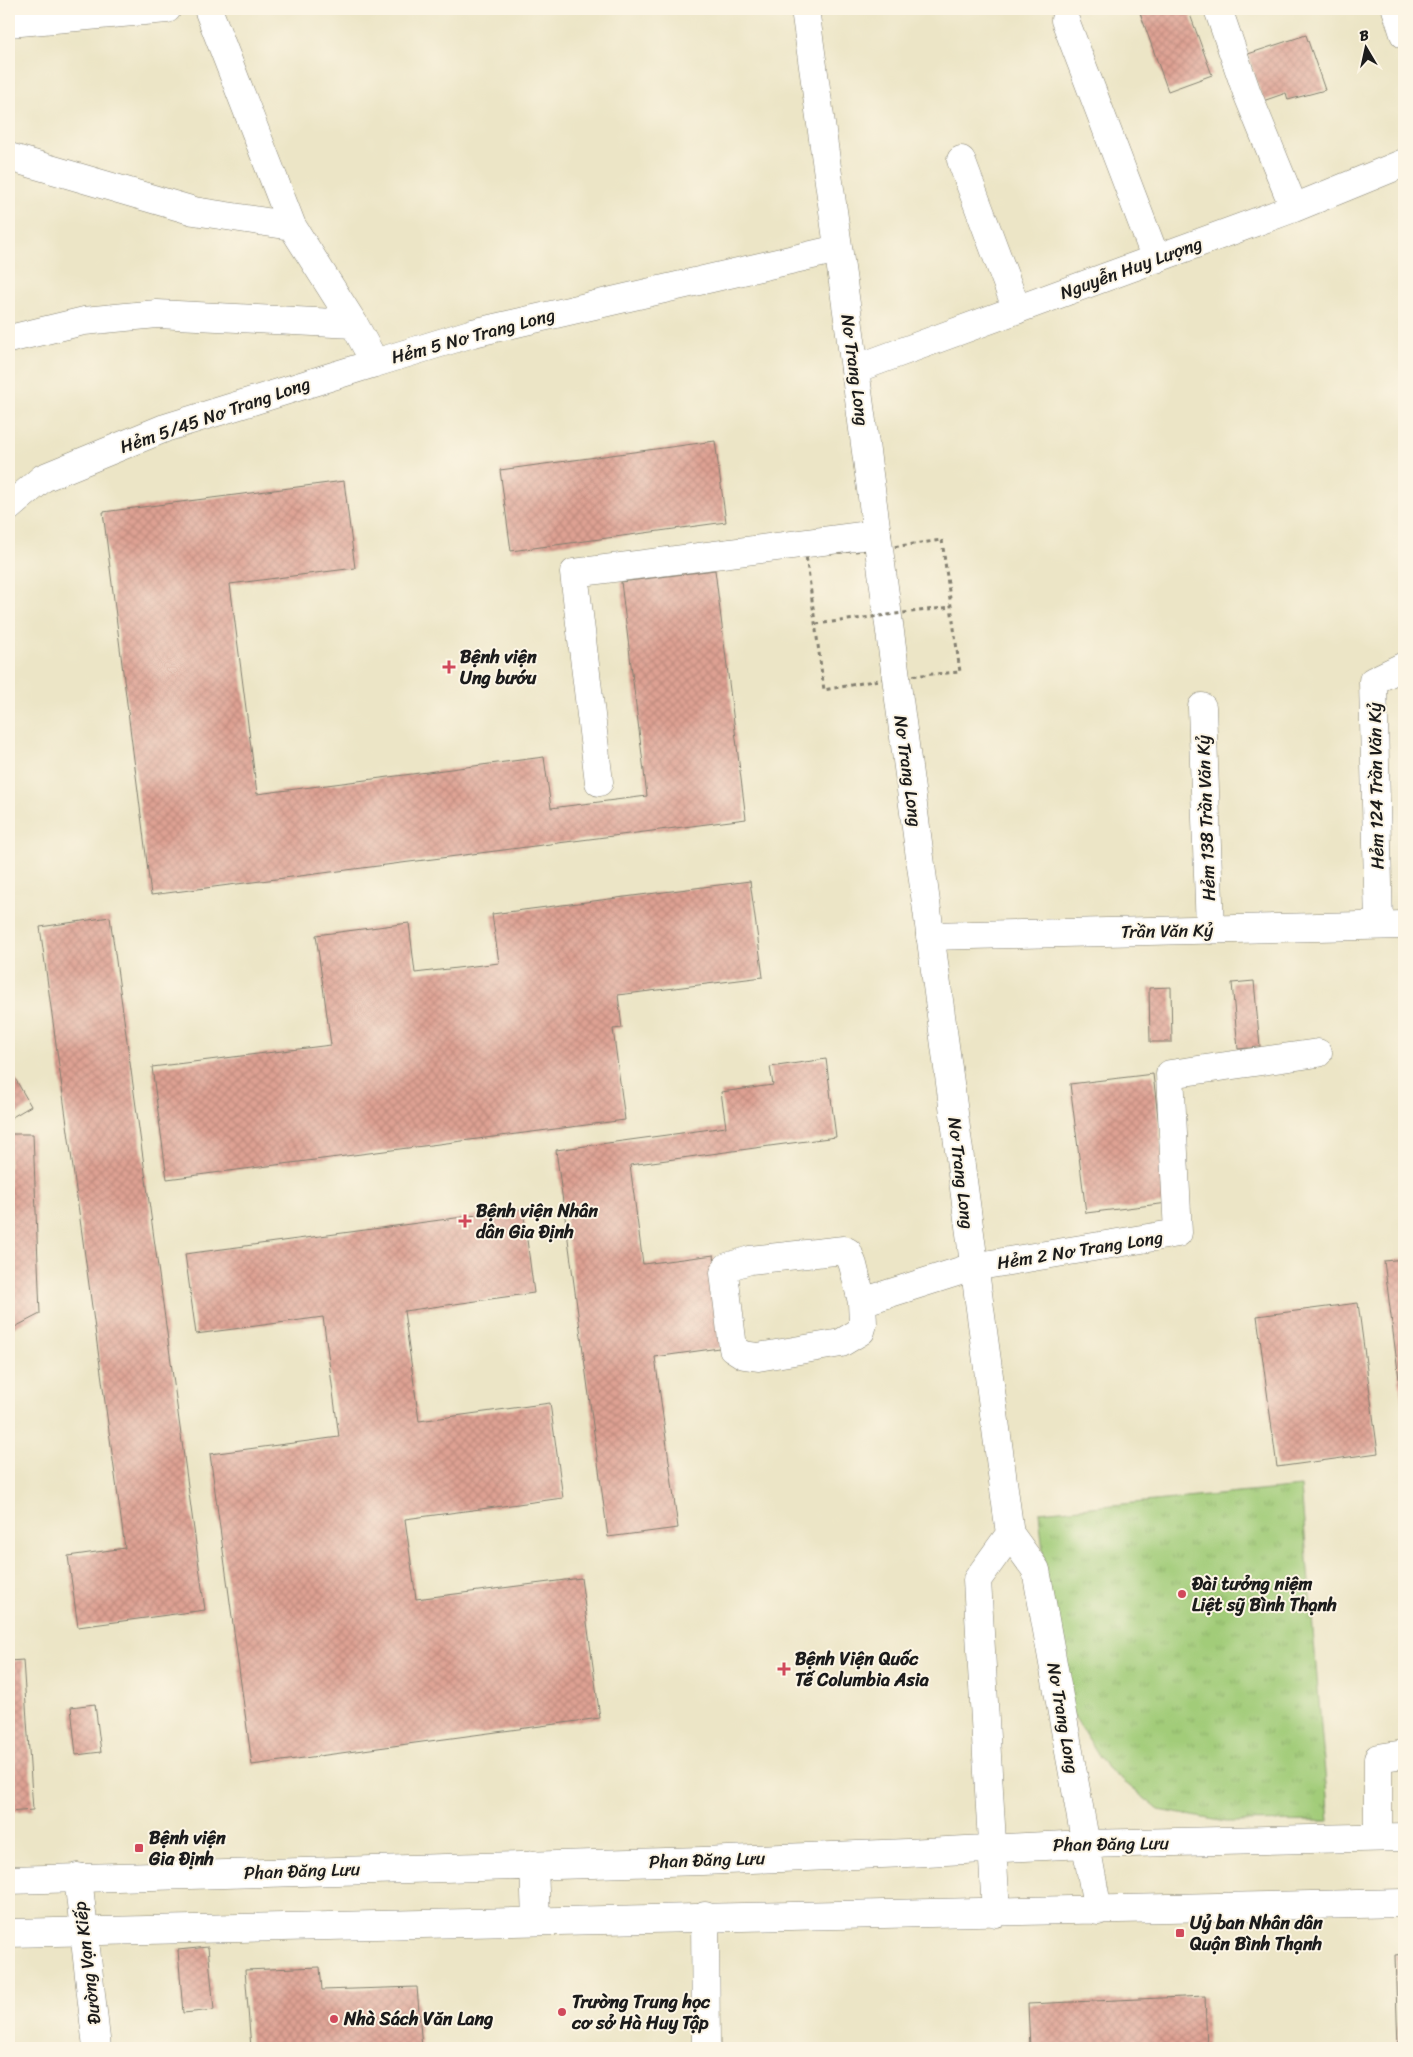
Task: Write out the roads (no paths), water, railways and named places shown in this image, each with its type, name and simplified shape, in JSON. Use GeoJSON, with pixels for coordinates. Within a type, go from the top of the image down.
{"type":"FeatureCollection","features":[{"type":"Feature","properties":{"kind":"main road"},"geometry":{"type":"LineString","coordinates":[[9,23],[167,9]]}},
{"type":"Feature","properties":{"kind":"main road","name":"Hẻm 5 Nơ Trang Long"},"geometry":{"type":"LineString","coordinates":[[208,9],[292,226],[354,324],[375,363],[473,333],[838,249]]}},
{"type":"Feature","properties":{"kind":"main road","name":"Nơ Trang Long"},"geometry":{"type":"LineString","coordinates":[[805,9],[855,369],[1010,1534],[1036,1570],[1098,1911]]}},
{"type":"Feature","properties":{"kind":"main road"},"geometry":{"type":"LineString","coordinates":[[1218,9],[1247,94],[1294,208]]}},
{"type":"Feature","properties":{"kind":"main road"},"geometry":{"type":"LineString","coordinates":[[1396,9],[1404,34]]}},
{"type":"Feature","properties":{"kind":"main road"},"geometry":{"type":"LineString","coordinates":[[1064,20],[1156,259]]}},
{"type":"Feature","properties":{"kind":"main road"},"geometry":{"type":"LineString","coordinates":[[9,157],[194,211],[292,226]]}},
{"type":"Feature","properties":{"kind":"main road"},"geometry":{"type":"LineString","coordinates":[[960,160],[1017,310]]}},
{"type":"Feature","properties":{"kind":"main road","name":"Nguyễn Huy Lượng"},"geometry":{"type":"LineString","coordinates":[[855,369],[1294,208],[1404,163]]}},
{"type":"Feature","properties":{"kind":"main road"},"geometry":{"type":"LineString","coordinates":[[9,339],[84,321],[157,314],[354,324]]}},
{"type":"Feature","properties":{"kind":"main road","name":"Hẻm 5/45 Nơ Trang Long"},"geometry":{"type":"LineString","coordinates":[[9,507],[43,478],[165,428],[375,363]]}},
{"type":"Feature","properties":{"kind":"main road"},"geometry":{"type":"LineString","coordinates":[[599,782],[574,573],[877,534]]}},
{"type":"Feature","properties":{"kind":"main road","name":"Hẻm 124 Trần Văn Kỷ"},"geometry":{"type":"LineString","coordinates":[[1392,925],[1373,681],[1404,666]]}},
{"type":"Feature","properties":{"kind":"main road","name":"Hẻm 138 Trần Văn Kỷ"},"geometry":{"type":"LineString","coordinates":[[1202,707],[1210,930]]}},
{"type":"Feature","properties":{"kind":"main road","name":"Trần Văn Kỷ"},"geometry":{"type":"LineString","coordinates":[[930,936],[1392,925]]}},
{"type":"Feature","properties":{"kind":"main road","name":"Hẻm 2 Nơ Trang Long"},"geometry":{"type":"LineString","coordinates":[[974,1267],[1178,1234],[1170,1074],[1318,1053]]}},
{"type":"Feature","properties":{"kind":"main road"},"geometry":{"type":"LineString","coordinates":[[844,1250],[848,1252],[852,1260],[862,1302],[863,1324],[861,1330],[841,1343],[758,1357],[744,1355],[733,1348],[724,1273],[727,1267],[750,1260],[844,1250]]}},
{"type":"Feature","properties":{"kind":"main road"},"geometry":{"type":"LineString","coordinates":[[862,1302],[974,1267]]}},
{"type":"Feature","properties":{"kind":"main road"},"geometry":{"type":"LineString","coordinates":[[996,1913],[977,1580],[1010,1534]]}},
{"type":"Feature","properties":{"kind":"main road"},"geometry":{"type":"LineString","coordinates":[[1391,1837],[1378,1758],[1404,1754]]}},
{"type":"Feature","properties":{"kind":"main road","name":"Phan Đăng Lưu"},"geometry":{"type":"LineString","coordinates":[[9,1880],[859,1855],[1085,1844],[1391,1837]]}},
{"type":"Feature","properties":{"kind":"main road"},"geometry":{"type":"LineString","coordinates":[[534,1865],[536,1920]]}},
{"type":"Feature","properties":{"kind":"main road","name":"Đường Vạn Kiếp"},"geometry":{"type":"LineString","coordinates":[[78,1877],[97,2048]]}},
{"type":"Feature","properties":{"kind":"main road"},"geometry":{"type":"LineString","coordinates":[[9,1933],[705,1916],[996,1913],[1404,1903]]}},
{"type":"Feature","properties":{"kind":"main road"},"geometry":{"type":"LineString","coordinates":[[705,1916],[706,2048]]}},
{"type":"Feature","properties":{"kind":"place","name":"Bệnh viện Ung bướu"},"geometry":{"type":"Point","coordinates":[449,667]}},
{"type":"Feature","properties":{"kind":"place","name":"Bệnh viện Nhân dân Gia Định"},"geometry":{"type":"Point","coordinates":[465,1221]}},
{"type":"Feature","properties":{"kind":"place","name":"Đài tưởng niệm Liệt sỹ Bình Thạnh"},"geometry":{"type":"Point","coordinates":[1182,1594]}},
{"type":"Feature","properties":{"kind":"place","name":"Bệnh Viện Quốc Tế Columbia Asia"},"geometry":{"type":"Point","coordinates":[784,1669]}},
{"type":"Feature","properties":{"kind":"place","name":"Bệnh viện Gia Định"},"geometry":{"type":"Point","coordinates":[139,1848]}},
{"type":"Feature","properties":{"kind":"place","name":"Uỷ ban Nhân dân Quận Bình Thạnh"},"geometry":{"type":"Point","coordinates":[1180,1933]}},
{"type":"Feature","properties":{"kind":"place","name":"Trường Trung học cơ sở Hà Huy Tập"},"geometry":{"type":"Point","coordinates":[562,2012]}},
{"type":"Feature","properties":{"kind":"place","name":"Nhà Sách Văn Lang"},"geometry":{"type":"Point","coordinates":[334,2019]}}]}
